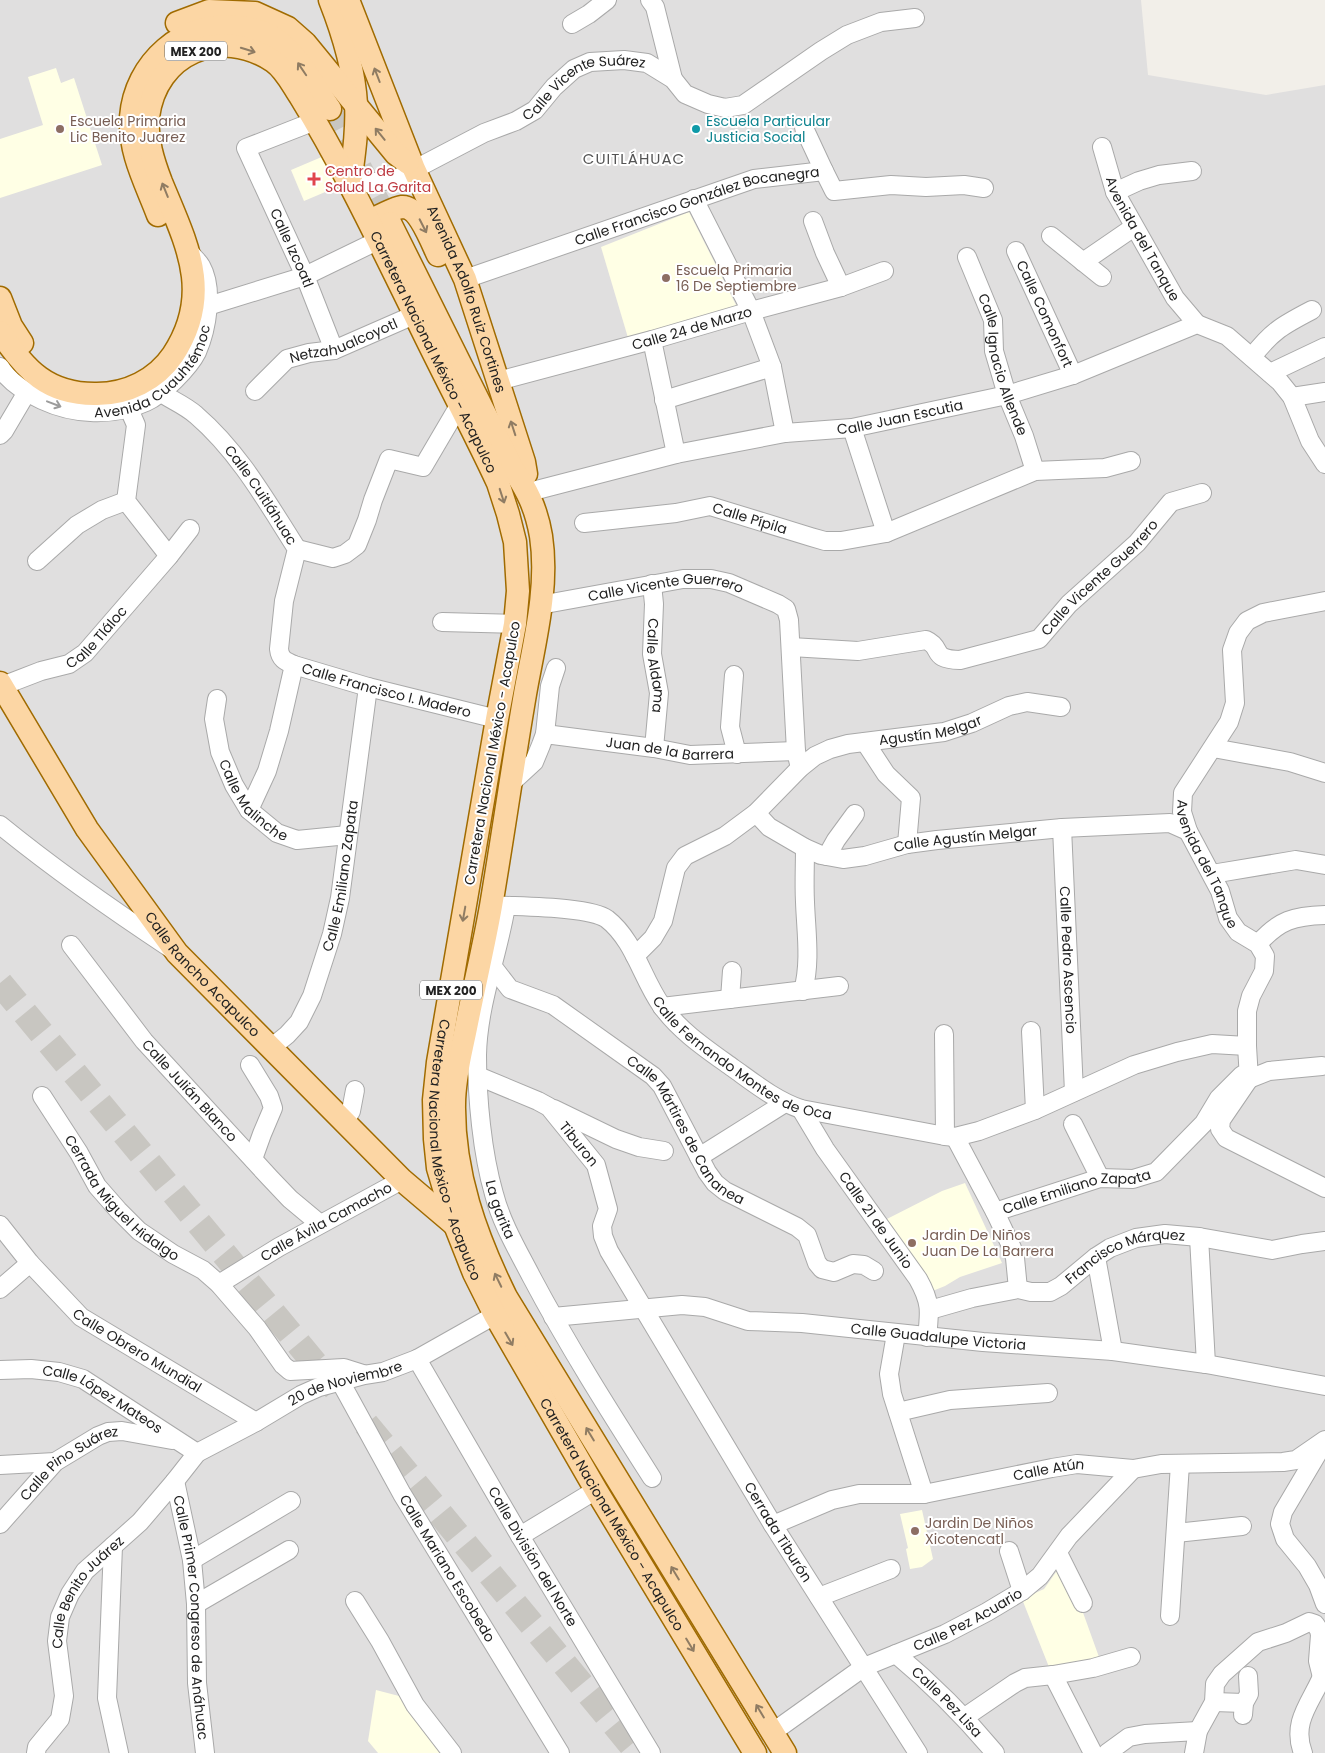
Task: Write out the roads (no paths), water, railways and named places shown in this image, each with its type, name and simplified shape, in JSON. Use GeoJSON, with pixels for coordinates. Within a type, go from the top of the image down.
{"type":"FeatureCollection","features":[{"type":"Feature","properties":{"kind":"main road"},"geometry":{"type":"LineString","coordinates":[[330,0],[339,22],[349,60],[356,104],[350,185]]}},
{"type":"Feature","properties":{"kind":"main road","name":"Avenida Adolfo Ruiz Cortines"},"geometry":{"type":"LineString","coordinates":[[348,0],[414,169],[465,279],[524,462],[529,492]]}},
{"type":"Feature","properties":{"kind":"main road"},"geometry":{"type":"LineString","coordinates":[[155,207],[130,176],[121,147],[119,119],[122,94],[130,71],[144,51],[160,35],[177,22],[209,11],[255,12],[288,28],[305,42],[396,154],[414,169]]}},
{"type":"Feature","properties":{"kind":"main road"},"geometry":{"type":"LineString","coordinates":[[305,42],[320,42],[333,34],[339,22]]}},
{"type":"Feature","properties":{"kind":"main road","name":"Avenida Cuauhtémoc"},"geometry":{"type":"LineString","coordinates":[[0,298],[11,326],[26,350],[44,366],[63,376],[85,381],[104,380],[127,374],[143,366],[158,354],[171,335],[181,307],[180,283],[174,253],[140,171],[132,145],[131,116],[138,89],[150,65],[167,46],[184,35],[205,28],[231,26],[254,29],[276,39],[291,53],[322,115],[350,185]]}},
{"type":"Feature","properties":{"kind":"main road","name":"Avenida Cuauhtémoc"},"geometry":{"type":"LineString","coordinates":[[0,332],[16,358],[34,375],[56,388],[84,394],[109,394],[130,388],[150,379],[166,365],[182,342],[194,309],[194,284],[189,252],[156,168],[149,141],[148,118],[154,94],[164,74],[182,57],[207,47],[231,45],[253,50],[275,63],[322,115]]}},
{"type":"Feature","properties":{"kind":"main road","name":"Carretera Nacional México - Acapulco"},"geometry":{"type":"LineString","coordinates":[[350,185],[379,228],[512,466],[529,492],[541,536],[540,605],[509,785],[498,906],[458,1067],[454,1103],[456,1145],[464,1189],[475,1226],[506,1297],[785,1753]]}},
{"type":"Feature","properties":{"kind":"main road"},"geometry":{"type":"LineString","coordinates":[[379,228],[402,207],[411,209],[417,215],[448,274],[455,278],[465,279]]}},
{"type":"Feature","properties":{"kind":"main road","name":"Carretera Nacional México - Acapulco"},"geometry":{"type":"LineString","coordinates":[[379,228],[414,315],[498,483],[515,542],[518,591],[515,624],[438,1062],[434,1100],[438,1168],[455,1225],[474,1272],[495,1315],[596,1490],[755,1753]]}},
{"type":"Feature","properties":{"kind":"main road","name":"Calle Rancho Acapulco"},"geometry":{"type":"LineString","coordinates":[[1,684],[87,829],[177,953],[272,1046],[402,1180],[455,1225]]}},
{"type":"Feature","properties":{"kind":"main road","name":"Calle Ávila Camacho"},"geometry":{"type":"LineString","coordinates":[[402,1180],[438,1168]]}},
{"type":"Feature","properties":{"kind":"street"},"geometry":{"type":"LineString","coordinates":[[572,24],[607,0]]}},
{"type":"Feature","properties":{"kind":"street"},"geometry":{"type":"LineString","coordinates":[[650,0],[656,7],[673,79]]}},
{"type":"Feature","properties":{"kind":"street","name":"Calle Vicente Suárez"},"geometry":{"type":"LineString","coordinates":[[350,185],[398,178],[484,133],[516,121],[536,110],[554,87],[574,68],[590,62],[624,60],[647,62],[673,79],[685,94],[708,104],[725,108],[743,105],[821,51],[847,36],[881,22],[916,18]]}},
{"type":"Feature","properties":{"kind":"street","name":"Calle Izcoatl"},"geometry":{"type":"LineString","coordinates":[[322,115],[246,148],[304,276],[334,350]]}},
{"type":"Feature","properties":{"kind":"street"},"geometry":{"type":"LineString","coordinates":[[804,128],[824,171]]}},
{"type":"Feature","properties":{"kind":"street","name":"Avenida del Tanque"},"geometry":{"type":"LineString","coordinates":[[1102,147],[1114,192],[1174,298],[1197,324]]}},
{"type":"Feature","properties":{"kind":"street","name":"Calle Francisco González Bocanegra"},"geometry":{"type":"LineString","coordinates":[[465,279],[754,179],[824,171],[834,191],[891,185],[984,188]]}},
{"type":"Feature","properties":{"kind":"street"},"geometry":{"type":"LineString","coordinates":[[1114,192],[1159,175],[1192,171]]}},
{"type":"Feature","properties":{"kind":"street"},"geometry":{"type":"LineString","coordinates":[[694,199],[751,311],[772,367],[785,433]]}},
{"type":"Feature","properties":{"kind":"street"},"geometry":{"type":"LineString","coordinates":[[814,220],[825,253],[841,287]]}},
{"type":"Feature","properties":{"kind":"street"},"geometry":{"type":"LineString","coordinates":[[208,306],[304,276],[379,228]]}},
{"type":"Feature","properties":{"kind":"street"},"geometry":{"type":"LineString","coordinates":[[1083,262],[1134,228]]}},
{"type":"Feature","properties":{"kind":"street"},"geometry":{"type":"LineString","coordinates":[[1051,236],[1102,277]]}},
{"type":"Feature","properties":{"kind":"street","name":"Calle Comonfort"},"geometry":{"type":"LineString","coordinates":[[1016,251],[1073,375]]}},
{"type":"Feature","properties":{"kind":"street","name":"Avenida Cuauhtémoc"},"geometry":{"type":"LineString","coordinates":[[0,367],[27,392],[56,406],[104,413],[129,409],[147,402],[161,393],[177,378],[196,353],[206,326],[208,306],[207,284],[201,266],[189,252]]}},
{"type":"Feature","properties":{"kind":"street","name":"Calle Ignacio Allende"},"geometry":{"type":"LineString","coordinates":[[967,257],[993,320],[994,351],[1007,395],[1024,436],[1035,471]]}},
{"type":"Feature","properties":{"kind":"street","name":"Calle 24 de Marzo"},"geometry":{"type":"LineString","coordinates":[[498,380],[652,340],[841,287],[884,271]]}},
{"type":"Feature","properties":{"kind":"street"},"geometry":{"type":"LineString","coordinates":[[1252,357],[1266,338],[1282,325],[1312,310]]}},
{"type":"Feature","properties":{"kind":"street","name":"Netzahualcoyotl"},"geometry":{"type":"LineString","coordinates":[[254,390],[286,359],[309,353],[334,350],[414,315]]}},
{"type":"Feature","properties":{"kind":"street"},"geometry":{"type":"LineString","coordinates":[[1197,324],[1227,336],[1280,382],[1292,396],[1310,441],[1325,464]]}},
{"type":"Feature","properties":{"kind":"street","name":"Calle Juan Escutia"},"geometry":{"type":"LineString","coordinates":[[529,492],[676,454],[785,433],[852,428],[1007,395],[1073,375],[1197,324]]}},
{"type":"Feature","properties":{"kind":"street"},"geometry":{"type":"LineString","coordinates":[[652,340],[676,454]]}},
{"type":"Feature","properties":{"kind":"street"},"geometry":{"type":"LineString","coordinates":[[1270,373],[1325,347]]}},
{"type":"Feature","properties":{"kind":"street"},"geometry":{"type":"LineString","coordinates":[[664,400],[772,367]]}},
{"type":"Feature","properties":{"kind":"street"},"geometry":{"type":"LineString","coordinates":[[0,435],[27,392]]}},
{"type":"Feature","properties":{"kind":"street"},"geometry":{"type":"LineString","coordinates":[[1292,396],[1325,392]]}},
{"type":"Feature","properties":{"kind":"street","name":"Calle Cuitláhuac"},"geometry":{"type":"LineString","coordinates":[[161,393],[195,414],[223,441],[253,480],[297,549],[284,601],[279,649],[287,660],[279,731],[267,770],[248,810]]}},
{"type":"Feature","properties":{"kind":"street"},"geometry":{"type":"LineString","coordinates":[[297,549],[333,558],[346,554],[357,545],[389,459],[423,466],[460,404]]}},
{"type":"Feature","properties":{"kind":"street"},"geometry":{"type":"LineString","coordinates":[[129,409],[136,425],[126,501],[170,556]]}},
{"type":"Feature","properties":{"kind":"street"},"geometry":{"type":"LineString","coordinates":[[852,428],[886,534]]}},
{"type":"Feature","properties":{"kind":"street","name":"Calle Pípila"},"geometry":{"type":"LineString","coordinates":[[584,523],[676,513],[710,506],[825,541],[841,542],[886,534],[1035,471],[1105,468],[1131,461]]}},
{"type":"Feature","properties":{"kind":"street","name":"Calle Vicente Guerrero"},"geometry":{"type":"LineString","coordinates":[[540,605],[683,579],[710,579],[729,583],[786,609],[789,620],[791,647],[858,651],[926,640],[932,643],[938,656],[947,660],[960,660],[1039,639],[1069,604],[1137,543],[1171,502],[1202,493]]}},
{"type":"Feature","properties":{"kind":"street"},"geometry":{"type":"LineString","coordinates":[[37,561],[77,526],[102,510],[126,501]]}},
{"type":"Feature","properties":{"kind":"street","name":"Calle Tláloc"},"geometry":{"type":"LineString","coordinates":[[1,684],[69,664],[85,653],[170,556],[190,529]]}},
{"type":"Feature","properties":{"kind":"street","name":"Calle Aldama"},"geometry":{"type":"LineString","coordinates":[[652,584],[654,604],[652,654],[659,693],[654,748]]}},
{"type":"Feature","properties":{"kind":"street","name":"Avenida del Tanque"},"geometry":{"type":"LineString","coordinates":[[1258,944],[1238,932],[1228,918],[1220,891],[1188,831],[1182,812],[1183,793],[1229,722],[1235,703],[1232,650],[1238,633],[1247,621],[1263,613],[1325,601]]}},
{"type":"Feature","properties":{"kind":"street"},"geometry":{"type":"LineString","coordinates":[[442,622],[515,624]]}},
{"type":"Feature","properties":{"kind":"street"},"geometry":{"type":"LineString","coordinates":[[635,956],[653,938],[663,920],[676,868],[685,856],[725,836],[756,813],[798,759],[791,647]]}},
{"type":"Feature","properties":{"kind":"street","name":"Calle Francisco I. Madero"},"geometry":{"type":"LineString","coordinates":[[287,660],[368,687],[497,719]]}},
{"type":"Feature","properties":{"kind":"street"},"geometry":{"type":"LineString","coordinates":[[509,785],[534,762],[545,734],[550,686],[556,668]]}},
{"type":"Feature","properties":{"kind":"street"},"geometry":{"type":"LineString","coordinates":[[734,675],[730,727],[737,754]]}},
{"type":"Feature","properties":{"kind":"street","name":"Calle Emiliano Zapata"},"geometry":{"type":"LineString","coordinates":[[272,1046],[299,1022],[312,996],[332,934],[340,898],[368,687]]}},
{"type":"Feature","properties":{"kind":"street","name":"Calle Malinche"},"geometry":{"type":"LineString","coordinates":[[217,699],[214,719],[220,752],[234,785],[248,810],[277,833],[297,840],[348,835]]}},
{"type":"Feature","properties":{"kind":"street","name":"Agustín Melgar"},"geometry":{"type":"LineString","coordinates":[[798,759],[815,756],[848,744],[944,732],[972,723],[1009,706],[1027,702],[1061,707]]}},
{"type":"Feature","properties":{"kind":"street","name":"Juan de la Barrera"},"geometry":{"type":"LineString","coordinates":[[545,734],[654,748],[690,755],[737,754],[798,759]]}},
{"type":"Feature","properties":{"kind":"street"},"geometry":{"type":"LineString","coordinates":[[866,742],[886,774],[911,798],[907,844]]}},
{"type":"Feature","properties":{"kind":"street"},"geometry":{"type":"LineString","coordinates":[[1212,748],[1290,762],[1325,773]]}},
{"type":"Feature","properties":{"kind":"street","name":"Calle Agustín Melgar"},"geometry":{"type":"LineString","coordinates":[[756,813],[769,826],[805,848],[828,856],[843,858],[865,856],[907,844],[1062,828],[1170,823],[1188,831]]}},
{"type":"Feature","properties":{"kind":"street"},"geometry":{"type":"LineString","coordinates":[[828,856],[836,840],[855,814]]}},
{"type":"Feature","properties":{"kind":"street"},"geometry":{"type":"LineString","coordinates":[[0,825],[30,850],[115,912],[177,953]]}},
{"type":"Feature","properties":{"kind":"street","name":"Calle Pedro Ascencio"},"geometry":{"type":"LineString","coordinates":[[1062,828],[1074,1092]]}},
{"type":"Feature","properties":{"kind":"street"},"geometry":{"type":"LineString","coordinates":[[803,991],[806,981],[807,959],[804,899],[805,848]]}},
{"type":"Feature","properties":{"kind":"street"},"geometry":{"type":"LineString","coordinates":[[1212,874],[1296,860],[1325,865]]}},
{"type":"Feature","properties":{"kind":"street","name":"Calle Fernando Montes de Oca"},"geometry":{"type":"LineString","coordinates":[[498,906],[586,911],[606,919],[620,933],[635,956],[647,983],[662,1007],[710,1051],[767,1092],[793,1106],[950,1136],[979,1132],[1034,1110],[1134,1065],[1212,1044],[1247,1046]]}},
{"type":"Feature","properties":{"kind":"street","name":"La garita"},"geometry":{"type":"LineString","coordinates":[[498,906],[493,966],[483,1007],[477,1053],[482,1124],[494,1195],[516,1247],[552,1317],[593,1386],[652,1478]]}},
{"type":"Feature","properties":{"kind":"street"},"geometry":{"type":"LineString","coordinates":[[1325,915],[1303,916],[1285,921],[1269,931],[1258,944],[1265,956],[1264,971],[1251,996],[1247,1011],[1249,1073],[1221,1120],[1220,1130],[1226,1138],[1325,1188]]}},
{"type":"Feature","properties":{"kind":"street","name":"Calle Julián Blanco"},"geometry":{"type":"LineString","coordinates":[[71,945],[144,1041],[290,1199],[320,1224]]}},
{"type":"Feature","properties":{"kind":"street","name":"Calle Mártires de Cananea"},"geometry":{"type":"LineString","coordinates":[[493,966],[510,989],[553,1005],[653,1076],[662,1086],[699,1157],[715,1183],[725,1191],[797,1227],[807,1235],[817,1263],[822,1269],[834,1272],[853,1264],[864,1265],[874,1271]]}},
{"type":"Feature","properties":{"kind":"street"},"geometry":{"type":"LineString","coordinates":[[730,999],[732,971]]}},
{"type":"Feature","properties":{"kind":"street"},"geometry":{"type":"LineString","coordinates":[[662,1007],[839,986]]}},
{"type":"Feature","properties":{"kind":"street"},"geometry":{"type":"LineString","coordinates":[[1031,1031],[1034,1110]]}},
{"type":"Feature","properties":{"kind":"street"},"geometry":{"type":"LineString","coordinates":[[944,1034],[950,1136],[995,1212],[1015,1258],[1018,1289]]}},
{"type":"Feature","properties":{"kind":"street"},"geometry":{"type":"LineString","coordinates":[[250,1065],[269,1096],[273,1108],[253,1159]]}},
{"type":"Feature","properties":{"kind":"street"},"geometry":{"type":"LineString","coordinates":[[1249,1073],[1322,1066]]}},
{"type":"Feature","properties":{"kind":"street","name":"Calle Emiliano Zapata"},"geometry":{"type":"LineString","coordinates":[[995,1212],[1100,1178],[1133,1179],[1156,1172],[1204,1123],[1219,1098],[1249,1073]]}},
{"type":"Feature","properties":{"kind":"street","name":"Tiburon"},"geometry":{"type":"LineString","coordinates":[[478,1076],[549,1107],[596,1165],[608,1209],[602,1226],[603,1236],[609,1251],[643,1309]]}},
{"type":"Feature","properties":{"kind":"street"},"geometry":{"type":"LineString","coordinates":[[345,1121],[352,1111],[355,1090]]}},
{"type":"Feature","properties":{"kind":"street","name":"Cerrada Miguel Hidalgo"},"geometry":{"type":"LineString","coordinates":[[42,1096],[79,1153],[97,1186],[118,1210],[139,1231],[173,1254],[203,1270],[218,1284],[257,1328],[283,1365],[290,1371],[344,1368],[364,1375]]}},
{"type":"Feature","properties":{"kind":"street"},"geometry":{"type":"LineString","coordinates":[[699,1157],[793,1106]]}},
{"type":"Feature","properties":{"kind":"street","name":"Calle 21 de Junio"},"geometry":{"type":"LineString","coordinates":[[793,1106],[918,1279],[926,1294],[930,1310],[928,1337]]}},
{"type":"Feature","properties":{"kind":"street"},"geometry":{"type":"LineString","coordinates":[[549,1107],[616,1139],[640,1147],[664,1151]]}},
{"type":"Feature","properties":{"kind":"street"},"geometry":{"type":"LineString","coordinates":[[1073,1124],[1100,1178]]}},
{"type":"Feature","properties":{"kind":"street","name":"Calle Ávila Camacho"},"geometry":{"type":"LineString","coordinates":[[218,1284],[279,1247],[402,1180]]}},
{"type":"Feature","properties":{"kind":"street","name":"Calle Obrero Mundial"},"geometry":{"type":"LineString","coordinates":[[0,1225],[30,1263],[81,1317],[256,1422]]}},
{"type":"Feature","properties":{"kind":"street","name":"Francisco Márquez"},"geometry":{"type":"LineString","coordinates":[[930,1310],[972,1298],[1018,1289],[1031,1292],[1050,1292],[1062,1286],[1096,1257],[1110,1248],[1136,1238],[1166,1234],[1199,1237],[1272,1250],[1325,1241]]}},
{"type":"Feature","properties":{"kind":"street"},"geometry":{"type":"LineString","coordinates":[[1199,1237],[1206,1364]]}},
{"type":"Feature","properties":{"kind":"street"},"geometry":{"type":"LineString","coordinates":[[1096,1257],[1113,1351]]}},
{"type":"Feature","properties":{"kind":"street"},"geometry":{"type":"LineString","coordinates":[[0,1289],[30,1263]]}},
{"type":"Feature","properties":{"kind":"street","name":"Calle Guadalupe Victoria"},"geometry":{"type":"LineString","coordinates":[[552,1317],[682,1305],[698,1306],[748,1321],[802,1323],[928,1337],[1113,1351],[1206,1364],[1325,1386]]}},
{"type":"Feature","properties":{"kind":"street","name":"Cerrada Tiburón"},"geometry":{"type":"LineString","coordinates":[[643,1309],[773,1525],[918,1753]]}},
{"type":"Feature","properties":{"kind":"street","name":"20 de Noviembre"},"geometry":{"type":"LineString","coordinates":[[197,1453],[256,1422],[301,1395],[319,1387],[383,1372],[418,1359],[495,1315]]}},
{"type":"Feature","properties":{"kind":"street"},"geometry":{"type":"LineString","coordinates":[[896,1334],[889,1374],[892,1394],[924,1494]]}},
{"type":"Feature","properties":{"kind":"street","name":"Calle División del Norte"},"geometry":{"type":"LineString","coordinates":[[418,1359],[520,1536],[651,1753]]}},
{"type":"Feature","properties":{"kind":"street","name":"Calle López Mateos"},"geometry":{"type":"LineString","coordinates":[[0,1370],[31,1369],[59,1372],[83,1379],[197,1453]]}},
{"type":"Feature","properties":{"kind":"street","name":"Calle Mariano Escobedo"},"geometry":{"type":"LineString","coordinates":[[340,1381],[402,1494],[560,1753]]}},
{"type":"Feature","properties":{"kind":"street"},"geometry":{"type":"LineString","coordinates":[[898,1412],[950,1400],[1048,1393]]}},
{"type":"Feature","properties":{"kind":"street","name":"Calle Pino Suárez"},"geometry":{"type":"LineString","coordinates":[[0,1524],[55,1462],[98,1436],[108,1432],[122,1431],[180,1441]]}},
{"type":"Feature","properties":{"kind":"street"},"geometry":{"type":"LineString","coordinates":[[1325,1441],[1283,1512],[1280,1524],[1285,1539],[1308,1566],[1325,1604]]}},
{"type":"Feature","properties":{"kind":"street","name":"Calle Atún"},"geometry":{"type":"LineString","coordinates":[[773,1525],[832,1500],[859,1494],[924,1494],[1077,1464],[1132,1469],[1161,1464],[1283,1462],[1296,1460],[1325,1441]]}},
{"type":"Feature","properties":{"kind":"street","name":"Calle Benito Juárez"},"geometry":{"type":"LineString","coordinates":[[36,1753],[37,1747],[60,1719],[64,1696],[57,1641],[60,1617],[70,1594],[85,1571],[140,1522],[176,1481],[197,1453]]}},
{"type":"Feature","properties":{"kind":"street"},"geometry":{"type":"LineString","coordinates":[[0,1465],[55,1462]]}},
{"type":"Feature","properties":{"kind":"street"},"geometry":{"type":"LineString","coordinates":[[1170,1616],[1180,1464]]}},
{"type":"Feature","properties":{"kind":"street","name":"Calle Pez Acuario"},"geometry":{"type":"LineString","coordinates":[[773,1732],[864,1667],[945,1634],[1022,1591],[1040,1576],[1069,1536],[1132,1469]]}},
{"type":"Feature","properties":{"kind":"street","name":"Calle Primer Congreso de Anáhuac"},"geometry":{"type":"LineString","coordinates":[[176,1481],[192,1560],[196,1604],[197,1683],[205,1753]]}},
{"type":"Feature","properties":{"kind":"street"},"geometry":{"type":"LineString","coordinates":[[520,1536],[596,1490]]}},
{"type":"Feature","properties":{"kind":"street"},"geometry":{"type":"LineString","coordinates":[[192,1560],[291,1501]]}},
{"type":"Feature","properties":{"kind":"street"},"geometry":{"type":"LineString","coordinates":[[1176,1533],[1242,1526]]}},
{"type":"Feature","properties":{"kind":"street"},"geometry":{"type":"LineString","coordinates":[[113,1546],[107,1698],[119,1753]]}},
{"type":"Feature","properties":{"kind":"street"},"geometry":{"type":"LineString","coordinates":[[196,1604],[289,1550]]}},
{"type":"Feature","properties":{"kind":"street"},"geometry":{"type":"LineString","coordinates":[[1009,1551],[1022,1591]]}},
{"type":"Feature","properties":{"kind":"street"},"geometry":{"type":"LineString","coordinates":[[1058,1553],[1082,1604]]}},
{"type":"Feature","properties":{"kind":"street"},"geometry":{"type":"LineString","coordinates":[[819,1597],[891,1569]]}},
{"type":"Feature","properties":{"kind":"street"},"geometry":{"type":"LineString","coordinates":[[355,1601],[415,1704],[452,1753]]}},
{"type":"Feature","properties":{"kind":"street"},"geometry":{"type":"LineString","coordinates":[[1194,1753],[1198,1731],[1214,1702],[1215,1684],[1222,1674],[1258,1642],[1286,1633],[1309,1622],[1315,1624],[1319,1630],[1318,1660],[1324,1673],[1302,1716],[1299,1733],[1304,1753]]}},
{"type":"Feature","properties":{"kind":"street","name":"Calle Pez Lisa"},"geometry":{"type":"LineString","coordinates":[[896,1654],[918,1672],[965,1717],[995,1753]]}},
{"type":"Feature","properties":{"kind":"street"},"geometry":{"type":"LineString","coordinates":[[965,1717],[1025,1678],[1093,1668],[1131,1657]]}},
{"type":"Feature","properties":{"kind":"street"},"geometry":{"type":"LineString","coordinates":[[1053,1675],[1093,1753]]}},
{"type":"Feature","properties":{"kind":"street"},"geometry":{"type":"LineString","coordinates":[[1214,1702],[1244,1709],[1249,1694],[1248,1676]]}},
{"type":"Feature","properties":{"kind":"street"},"geometry":{"type":"LineString","coordinates":[[1108,1753],[1129,1737],[1145,1734],[1198,1731]]}},
{"type":"Feature","properties":{"kind":"tunnel"},"geometry":{"type":"LineString","coordinates":[[330,109],[390,223]]}},
{"type":"Feature","properties":{"kind":"tunnel"},"geometry":{"type":"LineString","coordinates":[[0,983],[336,1389]]}},
{"type":"Feature","properties":{"kind":"tunnel"},"geometry":{"type":"LineString","coordinates":[[366,1424],[638,1753]]}},
{"type":"Feature","properties":{"kind":"place","name":"Escuela Primaria Lic Benito Juarez"},"geometry":{"type":"Point","coordinates":[60,129]}},
{"type":"Feature","properties":{"kind":"place","name":"Escuela Particular Justicia Social"},"geometry":{"type":"Point","coordinates":[696,129]}},
{"type":"Feature","properties":{"kind":"place","name":"Centro de Salud La Garita"},"geometry":{"type":"Point","coordinates":[314,179]}},
{"type":"Feature","properties":{"kind":"place","name":"Escuela Primaria 16 De Septiembre"},"geometry":{"type":"Point","coordinates":[666,278]}},
{"type":"Feature","properties":{"kind":"place","name":"Jardin De Niños Juan De La Barrera"},"geometry":{"type":"Point","coordinates":[912,1243]}},
{"type":"Feature","properties":{"kind":"place","name":"Jardin De Niños Xicotencatl"},"geometry":{"type":"Point","coordinates":[915,1531]}},
{"type":"Feature","properties":{"kind":"district","name":"CUITLÁHUAC"},"geometry":{"type":"Point","coordinates":[634,158]}}]}
